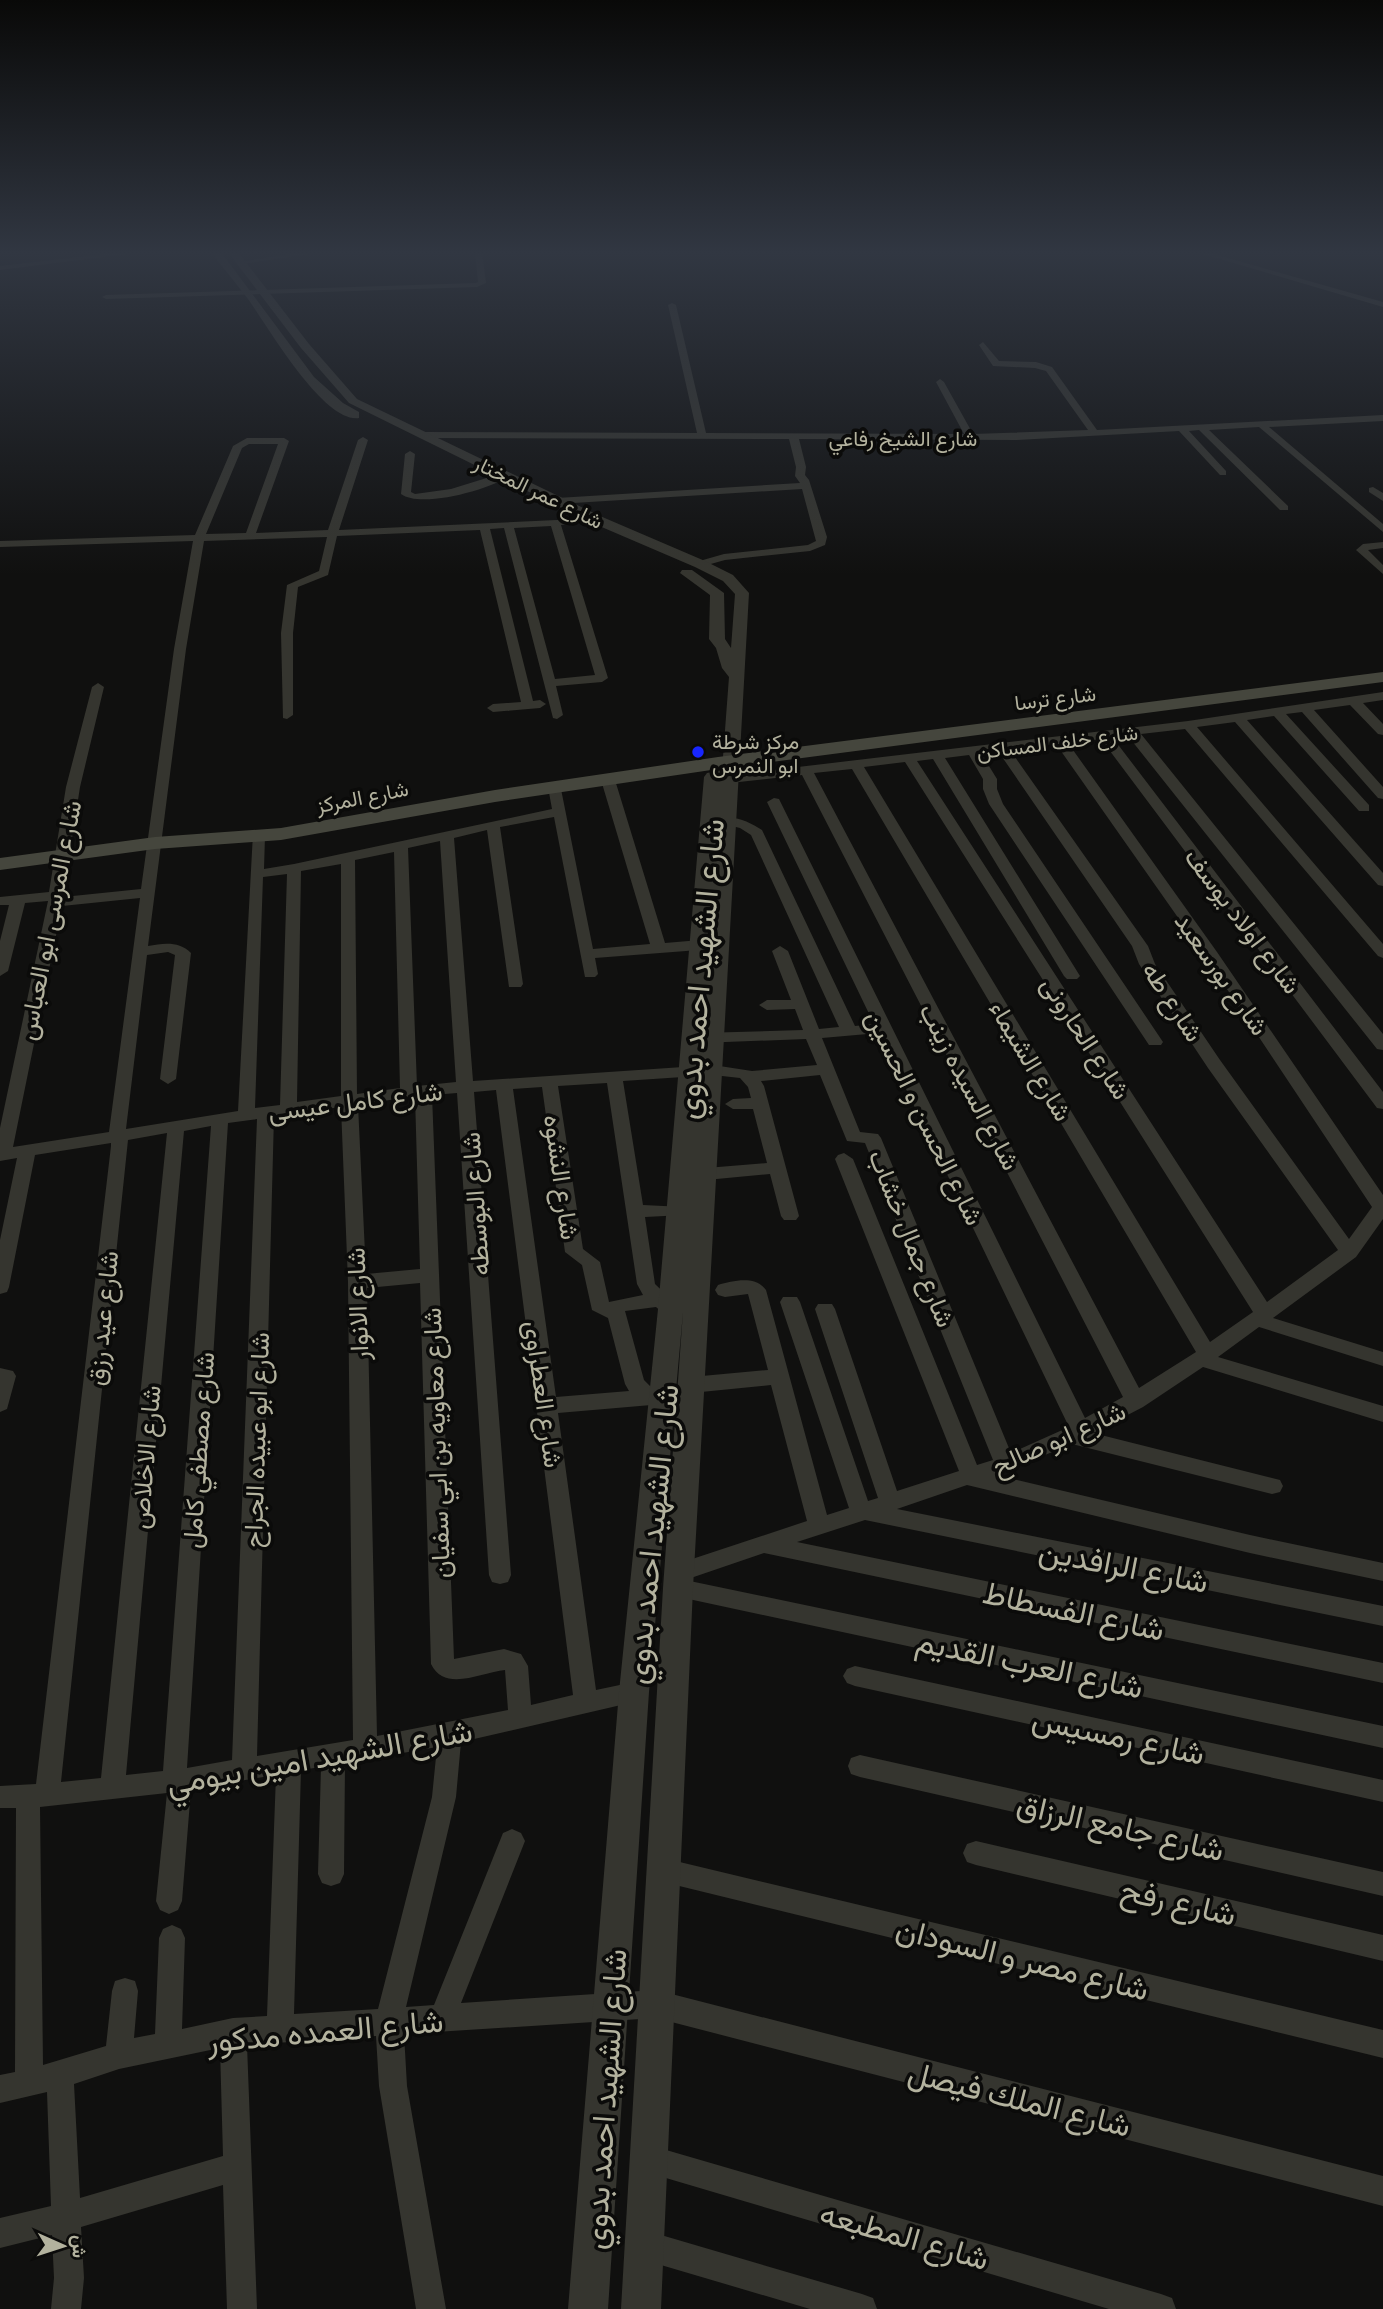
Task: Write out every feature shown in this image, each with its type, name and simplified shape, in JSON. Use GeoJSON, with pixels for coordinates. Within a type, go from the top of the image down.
{"type":"FeatureCollection","features":[{"type":"Feature","properties":{"kind":"main road","name":"شارع ترسا"},"geometry":{"type":"LineString","coordinates":[[731,772],[1383,677]]}},
{"type":"Feature","properties":{"kind":"main road","name":"شارع المركز"},"geometry":{"type":"LineString","coordinates":[[0,864],[155,843],[258,836],[608,780],[731,772]]}},
{"type":"Feature","properties":{"kind":"street"},"geometry":{"type":"LineString","coordinates":[[304,360],[332,403],[378,420],[499,477]]}},
{"type":"Feature","properties":{"kind":"street","name":"شارع عمر المختار"},"geometry":{"type":"LineString","coordinates":[[309,360],[347,396],[378,420],[422,435],[527,492],[557,501],[584,522],[700,564],[728,578],[742,593],[731,772]]}},
{"type":"Feature","properties":{"kind":"street"},"geometry":{"type":"LineString","coordinates":[[685,360],[702,436]]}},
{"type":"Feature","properties":{"kind":"street"},"geometry":{"type":"LineString","coordinates":[[993,360],[996,365],[1036,365],[1049,369],[1095,433]]}},
{"type":"Feature","properties":{"kind":"street"},"geometry":{"type":"LineString","coordinates":[[940,382],[970,437]]}},
{"type":"Feature","properties":{"kind":"street","name":"شارع الشيخ رفاعي"},"geometry":{"type":"LineString","coordinates":[[422,435],[970,437],[1202,429],[1383,418]]}},
{"type":"Feature","properties":{"kind":"street"},"geometry":{"type":"LineString","coordinates":[[1264,426],[1383,529]]}},
{"type":"Feature","properties":{"kind":"street"},"geometry":{"type":"LineString","coordinates":[[1182,429],[1223,473]]}},
{"type":"Feature","properties":{"kind":"street"},"geometry":{"type":"LineString","coordinates":[[1202,429],[1284,508]]}},
{"type":"Feature","properties":{"kind":"street"},"geometry":{"type":"LineString","coordinates":[[700,564],[724,557],[810,548],[823,540],[800,476],[801,467],[793,436]]}},
{"type":"Feature","properties":{"kind":"street"},"geometry":{"type":"LineString","coordinates":[[286,715],[287,633],[293,585],[322,576],[333,532],[363,440]]}},
{"type":"Feature","properties":{"kind":"street","name":"شارع عيد رزق"},"geometry":{"type":"LineString","coordinates":[[29,2082],[38,1795],[120,1146],[117,1124],[180,649],[199,538],[238,446],[247,441],[284,441],[250,536]]}},
{"type":"Feature","properties":{"kind":"street"},"geometry":{"type":"LineString","coordinates":[[410,454],[406,494],[414,499],[428,498],[499,477]]}},
{"type":"Feature","properties":{"kind":"street"},"geometry":{"type":"LineString","coordinates":[[557,501],[805,486]]}},
{"type":"Feature","properties":{"kind":"street"},"geometry":{"type":"LineString","coordinates":[[1373,490],[1383,499]]}},
{"type":"Feature","properties":{"kind":"street"},"geometry":{"type":"LineString","coordinates":[[527,492],[715,589],[719,600],[717,639],[725,648],[727,666],[737,678]]}},
{"type":"Feature","properties":{"kind":"street"},"geometry":{"type":"LineString","coordinates":[[548,683],[602,678],[555,522]]}},
{"type":"Feature","properties":{"kind":"street"},"geometry":{"type":"LineString","coordinates":[[0,544],[408,531],[584,522]]}},
{"type":"Feature","properties":{"kind":"street"},"geometry":{"type":"LineString","coordinates":[[493,708],[528,705],[555,709],[532,608],[508,524]]}},
{"type":"Feature","properties":{"kind":"street"},"geometry":{"type":"LineString","coordinates":[[484,526],[528,705]]}},
{"type":"Feature","properties":{"kind":"street"},"geometry":{"type":"LineString","coordinates":[[1381,567],[1361,550],[1367,546],[1383,545]]}},
{"type":"Feature","properties":{"kind":"street","name":"شارع المرسى ابو العباس"},"geometry":{"type":"LineString","coordinates":[[1,1155],[56,899],[73,787],[98,687]]}},
{"type":"Feature","properties":{"kind":"street","name":"شارع خلف المساكن"},"geometry":{"type":"LineString","coordinates":[[731,772],[806,771],[1105,736],[1383,696]]}},
{"type":"Feature","properties":{"kind":"street"},"geometry":{"type":"LineString","coordinates":[[1353,700],[1383,731]]}},
{"type":"Feature","properties":{"kind":"street"},"geometry":{"type":"LineString","coordinates":[[1305,708],[1383,795]]}},
{"type":"Feature","properties":{"kind":"street"},"geometry":{"type":"LineString","coordinates":[[1277,712],[1364,808]]}},
{"type":"Feature","properties":{"kind":"street"},"geometry":{"type":"LineString","coordinates":[[1238,718],[1383,882]]}},
{"type":"Feature","properties":{"kind":"street"},"geometry":{"type":"LineString","coordinates":[[1188,725],[1383,953]]}},
{"type":"Feature","properties":{"kind":"street"},"geometry":{"type":"LineString","coordinates":[[1132,732],[1383,1045]]}},
{"type":"Feature","properties":{"kind":"street","name":"شارع اولاد يوسف"},"geometry":{"type":"LineString","coordinates":[[1105,736],[1383,1104]]}},
{"type":"Feature","properties":{"kind":"street","name":"شارع بورسعيد"},"geometry":{"type":"LineString","coordinates":[[1059,741],[1212,955],[1382,1206]]}},
{"type":"Feature","properties":{"kind":"street","name":"شارع طه"},"geometry":{"type":"LineString","coordinates":[[1002,748],[1140,946],[1147,964],[1214,1064],[1349,1252]]}},
{"type":"Feature","properties":{"kind":"street"},"geometry":{"type":"LineString","coordinates":[[973,751],[990,779],[991,796],[996,804],[1155,1042]]}},
{"type":"Feature","properties":{"kind":"street"},"geometry":{"type":"LineString","coordinates":[[937,755],[1072,976]]}},
{"type":"Feature","properties":{"kind":"street","name":"شارع الحارونى"},"geometry":{"type":"LineString","coordinates":[[909,758],[1262,1317]]}},
{"type":"Feature","properties":{"kind":"street","name":"شارع الشيماء"},"geometry":{"type":"LineString","coordinates":[[856,765],[1204,1357]]}},
{"type":"Feature","properties":{"kind":"street","name":"شارع السيده زينب"},"geometry":{"type":"LineString","coordinates":[[806,771],[1136,1402]]}},
{"type":"Feature","properties":{"kind":"street","name":"شارع الشهيد احمد بدوي"},"geometry":{"type":"LineString","coordinates":[[588,2309],[665,1305],[701,1071],[709,944],[713,777],[731,772],[729,821],[709,944]]}},
{"type":"Feature","properties":{"kind":"street"},"geometry":{"type":"LineString","coordinates":[[608,780],[659,948]]}},
{"type":"Feature","properties":{"kind":"street"},"geometry":{"type":"LineString","coordinates":[[555,787],[590,974]]}},
{"type":"Feature","properties":{"kind":"street","name":"شارع الحسن و الحسين"},"geometry":{"type":"LineString","coordinates":[[774,803],[1076,1434]]}},
{"type":"Feature","properties":{"kind":"street"},"geometry":{"type":"LineString","coordinates":[[256,874],[348,859],[447,834],[560,812]]}},
{"type":"Feature","properties":{"kind":"street"},"geometry":{"type":"LineString","coordinates":[[729,821],[745,825],[757,833],[849,1031]]}},
{"type":"Feature","properties":{"kind":"street"},"geometry":{"type":"LineString","coordinates":[[493,824],[515,984]]}},
{"type":"Feature","properties":{"kind":"street","name":"شارع البوسطه"},"geometry":{"type":"LineString","coordinates":[[447,834],[500,1575]]}},
{"type":"Feature","properties":{"kind":"street","name":"شارع ابو عبيده الجراح"},"geometry":{"type":"LineString","coordinates":[[244,1769],[256,1113],[258,836]]}},
{"type":"Feature","properties":{"kind":"street","name":"شارع معاويه بن ابي سفيان"},"geometry":{"type":"LineString","coordinates":[[401,845],[430,1275],[443,1664],[456,1670],[504,1659],[513,1661],[516,1666],[520,1718]]}},
{"type":"Feature","properties":{"kind":"street","name":"شارع الانوار"},"geometry":{"type":"LineString","coordinates":[[348,859],[349,1099],[357,1282],[365,1748]]}},
{"type":"Feature","properties":{"kind":"street"},"geometry":{"type":"LineString","coordinates":[[288,1108],[294,869]]}},
{"type":"Feature","properties":{"kind":"street"},"geometry":{"type":"LineString","coordinates":[[0,901],[147,893]]}},
{"type":"Feature","properties":{"kind":"street"},"geometry":{"type":"LineString","coordinates":[[0,971],[18,900]]}},
{"type":"Feature","properties":{"kind":"street"},"geometry":{"type":"LineString","coordinates":[[587,954],[709,944]]}},
{"type":"Feature","properties":{"kind":"street"},"geometry":{"type":"LineString","coordinates":[[139,952],[175,948],[183,953],[168,1079]]}},
{"type":"Feature","properties":{"kind":"street","name":"شارع جمال خشاب"},"geometry":{"type":"LineString","coordinates":[[780,951],[853,1137],[873,1138],[1005,1464]]}},
{"type":"Feature","properties":{"kind":"street"},"geometry":{"type":"LineString","coordinates":[[767,1005],[802,1004]]}},
{"type":"Feature","properties":{"kind":"street"},"geometry":{"type":"LineString","coordinates":[[703,1038],[814,1034],[882,1028]]}},
{"type":"Feature","properties":{"kind":"street","name":"شارع كامل عيسى"},"geometry":{"type":"LineString","coordinates":[[1,1155],[288,1108],[416,1091],[701,1071],[738,1071],[749,1076],[784,1075],[827,1069]]}},
{"type":"Feature","properties":{"kind":"street","name":"شارع الشهيد احمد بدوي"},"geometry":{"type":"LineString","coordinates":[[641,2309],[678,1580],[706,1174],[701,1071]]}},
{"type":"Feature","properties":{"kind":"street"},"geometry":{"type":"LineString","coordinates":[[614,1076],[646,1284],[665,1305]]}},
{"type":"Feature","properties":{"kind":"street"},"geometry":{"type":"LineString","coordinates":[[749,1076],[756,1086],[790,1216]]}},
{"type":"Feature","properties":{"kind":"street","name":"شارع النشوه"},"geometry":{"type":"LineString","coordinates":[[550,1081],[574,1252],[591,1262],[600,1305],[609,1308],[618,1318],[635,1384],[646,1394],[659,1396]]}},
{"type":"Feature","properties":{"kind":"street","name":"شارع العطراوى"},"geometry":{"type":"LineString","coordinates":[[504,1084],[586,1703]]}},
{"type":"Feature","properties":{"kind":"street"},"geometry":{"type":"LineString","coordinates":[[733,1104],[760,1103]]}},
{"type":"Feature","properties":{"kind":"street","name":"شارع مصطفي كامل"},"geometry":{"type":"LineString","coordinates":[[169,1901],[220,1119]]}},
{"type":"Feature","properties":{"kind":"street","name":"شارع الاخلاص"},"geometry":{"type":"LineString","coordinates":[[112,1788],[176,1126]]}},
{"type":"Feature","properties":{"kind":"street"},"geometry":{"type":"LineString","coordinates":[[0,1287],[27,1150]]}},
{"type":"Feature","properties":{"kind":"street"},"geometry":{"type":"LineString","coordinates":[[844,1160],[969,1476],[1250,1544],[1383,1572]]}},
{"type":"Feature","properties":{"kind":"street"},"geometry":{"type":"LineString","coordinates":[[706,1174],[777,1168]]}},
{"type":"Feature","properties":{"kind":"street","name":"شارع ابو صالح"},"geometry":{"type":"LineString","coordinates":[[678,1580],[764,1545],[1005,1464],[1076,1434],[1136,1402],[1262,1317],[1349,1252],[1382,1206]]}},
{"type":"Feature","properties":{"kind":"street"},"geometry":{"type":"LineString","coordinates":[[635,1211],[678,1210]]}},
{"type":"Feature","properties":{"kind":"street"},"geometry":{"type":"LineString","coordinates":[[357,1282],[430,1275]]}},
{"type":"Feature","properties":{"kind":"street"},"geometry":{"type":"LineString","coordinates":[[725,1290],[750,1287],[756,1290],[818,1527]]}},
{"type":"Feature","properties":{"kind":"street"},"geometry":{"type":"LineString","coordinates":[[790,1302],[863,1512]]}},
{"type":"Feature","properties":{"kind":"street"},"geometry":{"type":"LineString","coordinates":[[609,1308],[626,1303],[665,1305]]}},
{"type":"Feature","properties":{"kind":"street"},"geometry":{"type":"LineString","coordinates":[[825,1308],[890,1502]]}},
{"type":"Feature","properties":{"kind":"street"},"geometry":{"type":"LineString","coordinates":[[1262,1317],[1383,1359]]}},
{"type":"Feature","properties":{"kind":"street"},"geometry":{"type":"LineString","coordinates":[[1204,1357],[1383,1414]]}},
{"type":"Feature","properties":{"kind":"street"},"geometry":{"type":"LineString","coordinates":[[0,1375],[6,1376],[0,1404]]}},
{"type":"Feature","properties":{"kind":"street"},"geometry":{"type":"LineString","coordinates":[[691,1385],[778,1377]]}},
{"type":"Feature","properties":{"kind":"street"},"geometry":{"type":"LineString","coordinates":[[547,1406],[659,1396]]}},
{"type":"Feature","properties":{"kind":"street"},"geometry":{"type":"LineString","coordinates":[[1076,1434],[1272,1486]]}},
{"type":"Feature","properties":{"kind":"street","name":"شارع الرافدين"},"geometry":{"type":"LineString","coordinates":[[863,1512],[1383,1616]]}},
{"type":"Feature","properties":{"kind":"street","name":"شارع الفسطاط"},"geometry":{"type":"LineString","coordinates":[[764,1545],[1383,1674]]}},
{"type":"Feature","properties":{"kind":"street","name":"شارع العرب القديم"},"geometry":{"type":"LineString","coordinates":[[678,1580],[1383,1737]]}},
{"type":"Feature","properties":{"kind":"street","name":"شارع رمسيس"},"geometry":{"type":"LineString","coordinates":[[855,1676],[1383,1791]]}},
{"type":"Feature","properties":{"kind":"street","name":"شارع الشهيد امين بيومي"},"geometry":{"type":"LineString","coordinates":[[0,1797],[177,1781],[450,1734],[634,1692]]}},
{"type":"Feature","properties":{"kind":"street"},"geometry":{"type":"LineString","coordinates":[[431,2309],[393,2085],[389,2020],[444,1797],[450,1734]]}},
{"type":"Feature","properties":{"kind":"street"},"geometry":{"type":"LineString","coordinates":[[331,1874],[333,1754]]}},
{"type":"Feature","properties":{"kind":"street"},"geometry":{"type":"LineString","coordinates":[[280,2028],[289,1762]]}},
{"type":"Feature","properties":{"kind":"street","name":"شارع جامع الرزاق"},"geometry":{"type":"LineString","coordinates":[[860,1766],[1383,1884]]}},
{"type":"Feature","properties":{"kind":"street"},"geometry":{"type":"LineString","coordinates":[[442,2018],[512,1841]]}},
{"type":"Feature","properties":{"kind":"street","name":"شارع رفح"},"geometry":{"type":"LineString","coordinates":[[976,1853],[1383,1948]]}},
{"type":"Feature","properties":{"kind":"street","name":"شارع مصر و السودان"},"geometry":{"type":"LineString","coordinates":[[663,1870],[1383,2044]]}},
{"type":"Feature","properties":{"kind":"street"},"geometry":{"type":"LineString","coordinates":[[168,2046],[172,1938]]}},
{"type":"Feature","properties":{"kind":"street"},"geometry":{"type":"LineString","coordinates":[[119,2055],[125,1991]]}},
{"type":"Feature","properties":{"kind":"street","name":"شارع العمده مدكور"},"geometry":{"type":"LineString","coordinates":[[0,2089],[119,2055],[233,2032],[656,2004]]}},
{"type":"Feature","properties":{"kind":"street","name":"شارع الملك فيصل"},"geometry":{"type":"LineString","coordinates":[[656,2004],[1383,2191]]}},
{"type":"Feature","properties":{"kind":"street"},"geometry":{"type":"LineString","coordinates":[[233,2032],[242,2309]]}},
{"type":"Feature","properties":{"kind":"street"},"geometry":{"type":"LineString","coordinates":[[60,2074],[69,2278],[66,2309]]}},
{"type":"Feature","properties":{"kind":"street","name":"شارع المطبعه"},"geometry":{"type":"LineString","coordinates":[[649,2159],[1161,2309]]}},
{"type":"Feature","properties":{"kind":"street"},"geometry":{"type":"LineString","coordinates":[[0,2233],[65,2217],[238,2166]]}},
{"type":"Feature","properties":{"kind":"street"},"geometry":{"type":"LineString","coordinates":[[644,2245],[862,2309]]}},
{"type":"Feature","properties":{"kind":"place","name":"مركز شرطة ابو النمرس"},"geometry":{"type":"Point","coordinates":[698,752]}}]}
